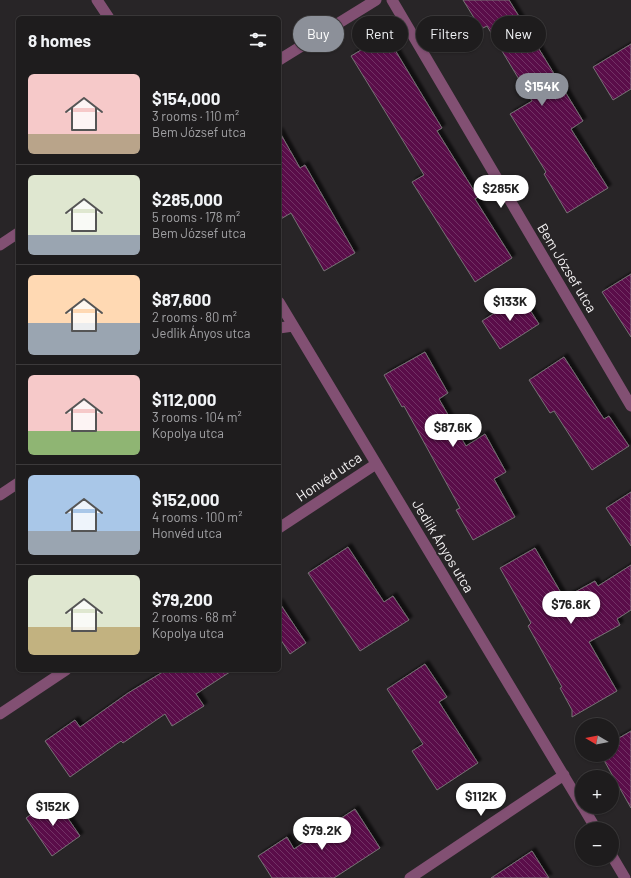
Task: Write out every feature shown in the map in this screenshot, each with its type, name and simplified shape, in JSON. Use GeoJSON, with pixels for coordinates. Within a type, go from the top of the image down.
{"type":"FeatureCollection","features":[{"type":"Feature","properties":{"kind":"street"},"geometry":{"type":"LineString","coordinates":[[97,0],[108,16]]}},
{"type":"Feature","properties":{"kind":"street"},"geometry":{"type":"LineString","coordinates":[[281,59],[376,0]]}},
{"type":"Feature","properties":{"kind":"street","name":"Bem József utca"},"geometry":{"type":"LineString","coordinates":[[392,0],[631,406]]}},
{"type":"Feature","properties":{"kind":"street"},"geometry":{"type":"LineString","coordinates":[[0,245],[16,234]]}},
{"type":"Feature","properties":{"kind":"street","name":"Jedlik Ányos utca"},"geometry":{"type":"LineString","coordinates":[[281,305],[575,794]]}},
{"type":"Feature","properties":{"kind":"street"},"geometry":{"type":"LineString","coordinates":[[281,328],[293,326]]}},
{"type":"Feature","properties":{"kind":"street","name":"Honvéd utca"},"geometry":{"type":"LineString","coordinates":[[281,527],[376,464]]}},
{"type":"Feature","properties":{"kind":"street"},"geometry":{"type":"LineString","coordinates":[[0,495],[16,484]]}},
{"type":"Feature","properties":{"kind":"street"},"geometry":{"type":"LineString","coordinates":[[0,714],[63,672]]}},
{"type":"Feature","properties":{"kind":"street"},"geometry":{"type":"LineString","coordinates":[[410,878],[564,775]]}},
{"type":"Feature","properties":{"kind":"street"},"geometry":{"type":"LineString","coordinates":[[618,866],[625,878]]}},
{"type":"Feature","properties":{"kind":"building"},"geometry":{"type":"Polygon","coordinates":[[[463,0],[509,0],[519,16],[491,16],[491,33],[487,26],[483,28],[483,16],[473,16],[463,0]]]}},
{"type":"Feature","properties":{"kind":"building"},"geometry":{"type":"Polygon","coordinates":[[[631,44],[631,89],[613,100],[593,67],[631,44]]]}},
{"type":"Feature","properties":{"kind":"building"},"geometry":{"type":"Polygon","coordinates":[[[358,52],[396,52],[442,128],[437,131],[478,197],[475,199],[512,258],[475,282],[412,182],[424,175],[351,56],[358,52]]]}},
{"type":"Feature","properties":{"kind":"building"},"geometry":{"type":"Polygon","coordinates":[[[503,52],[541,52],[583,121],[571,129],[608,188],[567,213],[544,174],[546,172],[510,114],[532,101],[503,52]]]}},
{"type":"Feature","properties":{"kind":"building"},"geometry":{"type":"Polygon","coordinates":[[[281,135],[300,168],[305,165],[355,253],[324,271],[291,213],[281,219],[281,135]]]}},
{"type":"Feature","properties":{"kind":"building"},"geometry":{"type":"Polygon","coordinates":[[[631,274],[631,337],[602,292],[631,274]]]}},
{"type":"Feature","properties":{"kind":"building"},"geometry":{"type":"Polygon","coordinates":[[[521,296],[539,324],[500,349],[482,321],[521,296]]]}},
{"type":"Feature","properties":{"kind":"building"},"geometry":{"type":"Polygon","coordinates":[[[425,352],[448,393],[439,399],[466,446],[485,434],[506,472],[494,479],[515,517],[473,540],[456,510],[460,508],[404,406],[402,407],[384,375],[425,352]]]}},
{"type":"Feature","properties":{"kind":"building"},"geometry":{"type":"Polygon","coordinates":[[[564,357],[604,419],[609,416],[629,446],[592,470],[554,411],[550,413],[529,380],[564,357]]]}},
{"type":"Feature","properties":{"kind":"building"},"geometry":{"type":"Polygon","coordinates":[[[631,492],[631,546],[606,508],[631,492]]]}},
{"type":"Feature","properties":{"kind":"building"},"geometry":{"type":"Polygon","coordinates":[[[348,547],[384,602],[393,596],[409,620],[360,651],[308,573],[348,547]]]}},
{"type":"Feature","properties":{"kind":"building"},"geometry":{"type":"Polygon","coordinates":[[[535,548],[564,598],[595,581],[598,586],[631,565],[631,610],[617,619],[620,625],[589,642],[617,691],[572,717],[572,710],[560,688],[562,687],[528,626],[531,623],[500,568],[535,548]]]}},
{"type":"Feature","properties":{"kind":"building"},"geometry":{"type":"Polygon","coordinates":[[[281,605],[306,643],[290,654],[281,640],[281,605]]]}},
{"type":"Feature","properties":{"kind":"building"},"geometry":{"type":"Polygon","coordinates":[[[425,664],[447,697],[439,702],[478,763],[437,790],[412,751],[423,744],[387,689],[425,664]]]}},
{"type":"Feature","properties":{"kind":"building"},"geometry":{"type":"Polygon","coordinates":[[[163,672],[230,672],[196,694],[204,706],[172,726],[165,714],[123,743],[121,741],[70,777],[45,741],[75,720],[80,727],[128,693],[163,672]]]}},
{"type":"Feature","properties":{"kind":"building"},"geometry":{"type":"Polygon","coordinates":[[[631,731],[631,808],[619,787],[619,770],[609,770],[605,762],[619,762],[619,738],[631,731]]]}},
{"type":"Feature","properties":{"kind":"building"},"geometry":{"type":"Polygon","coordinates":[[[54,798],[80,836],[52,856],[26,818],[54,798]]]}},
{"type":"Feature","properties":{"kind":"building"},"geometry":{"type":"Polygon","coordinates":[[[355,809],[380,848],[334,878],[272,878],[258,856],[287,837],[294,849],[355,809]]]}},
{"type":"Feature","properties":{"kind":"building"},"geometry":{"type":"Polygon","coordinates":[[[532,851],[549,878],[491,878],[532,851]]]}}]}
